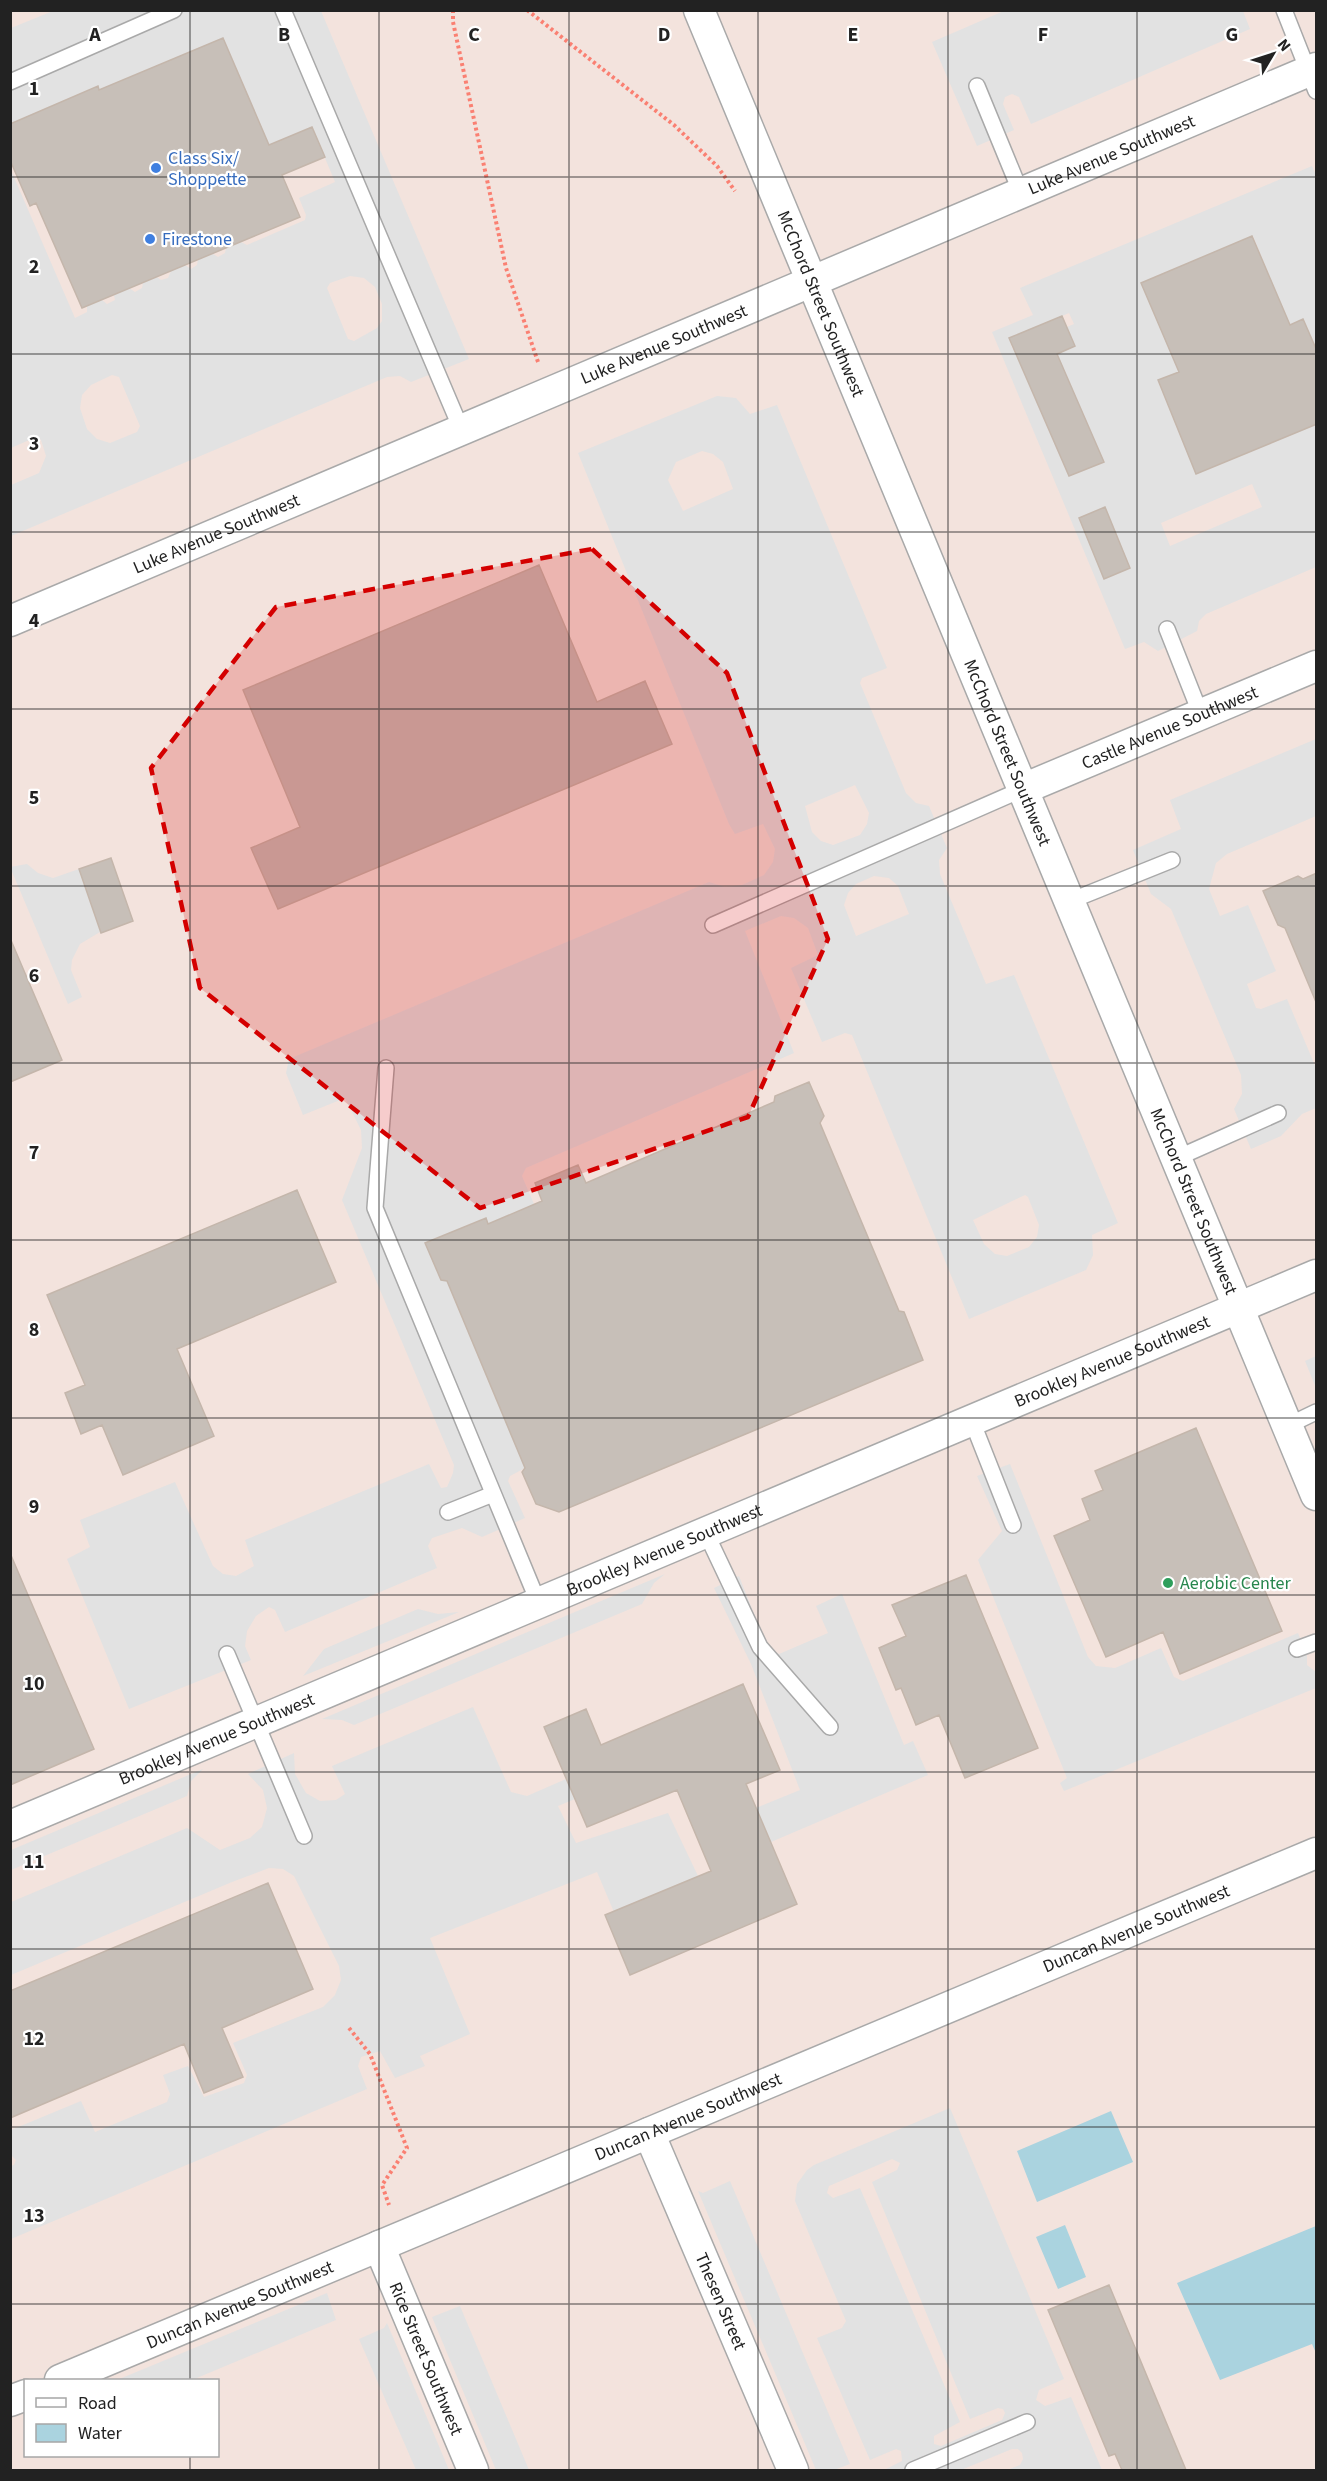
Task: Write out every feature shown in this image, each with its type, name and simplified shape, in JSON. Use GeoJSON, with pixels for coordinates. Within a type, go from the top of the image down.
{"type":"FeatureCollection","features":[{"type":"Feature","properties":{"kind":"street","name":"McChord Street Southwest"},"geometry":{"type":"LineString","coordinates":[[699,10],[1317,1495]]}},
{"type":"Feature","properties":{"kind":"street","name":"Luke Avenue Southwest"},"geometry":{"type":"LineString","coordinates":[[10,621],[1021,193],[1314,77]]}},
{"type":"Feature","properties":{"kind":"street","name":"Castle Avenue Southwest"},"geometry":{"type":"LineString","coordinates":[[1023,789],[1317,666]]}},
{"type":"Feature","properties":{"kind":"street","name":"Brookley Avenue Southwest"},"geometry":{"type":"LineString","coordinates":[[10,1826],[1317,1275]]}},
{"type":"Feature","properties":{"kind":"street","name":"Duncan Avenue Southwest"},"geometry":{"type":"LineString","coordinates":[[62,2379],[1317,1853]]}},
{"type":"Feature","properties":{"kind":"street","name":"Thesen Street"},"geometry":{"type":"LineString","coordinates":[[649,2133],[793,2470]]}},
{"type":"Feature","properties":{"kind":"street","name":"Rice Street Southwest"},"geometry":{"type":"LineString","coordinates":[[379,2246],[473,2470]]}},
{"type":"Feature","properties":{"kind":"street"},"geometry":{"type":"LineString","coordinates":[[10,2402],[24,2396]]}},
{"type":"Feature","properties":{"kind":"lane"},"geometry":{"type":"LineString","coordinates":[[10,82],[174,10]]}},
{"type":"Feature","properties":{"kind":"lane"},"geometry":{"type":"LineString","coordinates":[[283,10],[462,430]]}},
{"type":"Feature","properties":{"kind":"lane"},"geometry":{"type":"LineString","coordinates":[[1284,10],[1314,77]]}},
{"type":"Feature","properties":{"kind":"lane"},"geometry":{"type":"LineString","coordinates":[[977,87],[1021,193]]}},
{"type":"Feature","properties":{"kind":"lane"},"geometry":{"type":"LineString","coordinates":[[1167,628],[1201,715]]}},
{"type":"Feature","properties":{"kind":"lane"},"geometry":{"type":"LineString","coordinates":[[713,925],[1023,789]]}},
{"type":"Feature","properties":{"kind":"lane"},"geometry":{"type":"LineString","coordinates":[[1070,901],[1172,860]]}},
{"type":"Feature","properties":{"kind":"lane"},"geometry":{"type":"LineString","coordinates":[[386,1068],[375,1208],[539,1604]]}},
{"type":"Feature","properties":{"kind":"lane"},"geometry":{"type":"LineString","coordinates":[[1176,1158],[1278,1113]]}},
{"type":"Feature","properties":{"kind":"lane"},"geometry":{"type":"LineString","coordinates":[[1287,1426],[1317,1413]]}},
{"type":"Feature","properties":{"kind":"lane"},"geometry":{"type":"LineString","coordinates":[[972,1421],[1013,1525]]}},
{"type":"Feature","properties":{"kind":"lane"},"geometry":{"type":"LineString","coordinates":[[448,1512],[493,1494]]}},
{"type":"Feature","properties":{"kind":"lane"},"geometry":{"type":"LineString","coordinates":[[706,1533],[760,1647],[830,1728]]}},
{"type":"Feature","properties":{"kind":"lane"},"geometry":{"type":"LineString","coordinates":[[1297,1649],[1317,1642]]}},
{"type":"Feature","properties":{"kind":"lane"},"geometry":{"type":"LineString","coordinates":[[227,1654],[304,1836]]}},
{"type":"Feature","properties":{"kind":"lane"},"geometry":{"type":"LineString","coordinates":[[913,2470],[1027,2422]]}},
{"type":"Feature","properties":{"kind":"path"},"geometry":{"type":"LineString","coordinates":[[453,10],[453,22],[506,268],[551,393]]}},
{"type":"Feature","properties":{"kind":"path"},"geometry":{"type":"LineString","coordinates":[[527,10],[674,125],[717,166],[738,195]]}},
{"type":"Feature","properties":{"kind":"path"},"geometry":{"type":"LineString","coordinates":[[349,2028],[370,2054],[407,2148],[382,2185],[392,2211]]}},
{"type":"Feature","properties":{"kind":"highlighted area"},"geometry":{"type":"Polygon","coordinates":[[[592,549],[727,673],[828,939],[748,1117],[480,1208],[200,988],[151,768],[276,607],[592,549]]]}},
{"type":"Feature","properties":{"kind":"shaded area"},"geometry":{"type":"Polygon","coordinates":[[[1006,10],[1243,11],[1250,29],[1031,124],[1019,97],[1012,94],[1005,97],[1003,104],[1014,130],[977,146],[932,42],[1006,10]]]}},
{"type":"Feature","properties":{"kind":"shaded area"},"geometry":{"type":"Polygon","coordinates":[[[11,11],[1316,11],[1316,2470],[11,2470],[11,11]]]}},
{"type":"Feature","properties":{"kind":"shaded area"},"geometry":{"type":"Polygon","coordinates":[[[53,11],[321,11],[469,359],[411,382],[400,376],[387,377],[11,536],[11,485],[39,473],[46,456],[41,440],[36,437],[11,448],[10,168],[75,318],[87,312],[87,306],[102,300],[107,304],[115,300],[114,295],[129,288],[135,292],[142,288],[143,283],[157,277],[161,280],[168,278],[171,271],[185,265],[191,269],[197,265],[198,259],[213,254],[218,257],[225,253],[226,248],[241,242],[247,245],[305,220],[306,215],[299,198],[335,182],[312,127],[269,145],[223,38],[99,90],[97,86],[11,124],[11,28],[53,11]],[[350,276],[330,283],[327,288],[348,339],[354,341],[377,328],[382,321],[382,304],[375,287],[364,278],[350,276]],[[112,375],[91,385],[82,395],[80,408],[87,429],[97,439],[110,443],[137,432],[140,426],[119,377],[112,375]]]}},
{"type":"Feature","properties":{"kind":"shaded area"},"geometry":{"type":"Polygon","coordinates":[[[1312,166],[1316,175],[1316,351],[1303,320],[1158,381],[1196,473],[1316,424],[1316,567],[1206,614],[1199,621],[1197,631],[1158,651],[1144,642],[1125,649],[992,332],[1033,315],[1020,288],[1312,166]],[[1253,236],[1142,283],[1165,337],[1275,290],[1253,236]],[[1069,313],[1009,339],[1013,350],[1074,324],[1069,313]],[[1069,333],[1032,364],[1075,346],[1069,333]],[[1029,384],[1069,476],[1103,462],[1029,384]],[[1252,484],[1161,523],[1170,546],[1262,507],[1252,484]],[[1105,507],[1079,518],[1104,579],[1130,568],[1105,507]]]}},
{"type":"Feature","properties":{"kind":"shaded area"},"geometry":{"type":"Polygon","coordinates":[[[717,396],[736,398],[750,414],[777,405],[887,668],[862,678],[860,683],[906,793],[916,803],[929,806],[947,848],[939,860],[940,874],[986,984],[1014,975],[1118,1223],[1092,1235],[1093,1255],[1086,1270],[969,1319],[852,1035],[845,1033],[822,1042],[791,968],[818,955],[808,928],[794,918],[781,916],[745,931],[794,1053],[526,1168],[522,1176],[534,1204],[488,1224],[486,1218],[441,1279],[447,1281],[525,1468],[510,1476],[508,1481],[525,1518],[482,1537],[462,1528],[432,1538],[428,1546],[437,1568],[285,1632],[275,1610],[269,1607],[256,1616],[247,1631],[245,1646],[251,1660],[129,1709],[67,1559],[90,1547],[80,1520],[175,1482],[213,1566],[223,1574],[236,1576],[254,1566],[245,1540],[429,1464],[441,1488],[447,1487],[453,1473],[454,1465],[342,1200],[362,1148],[361,1130],[345,1098],[303,1115],[286,1073],[289,1059],[709,882],[725,887],[742,885],[764,875],[773,862],[775,849],[763,824],[735,834],[729,824],[578,453],[717,396]],[[702,451],[676,462],[668,480],[683,511],[733,489],[723,462],[713,454],[702,451]],[[855,785],[805,806],[812,832],[821,841],[833,845],[860,835],[867,824],[869,813],[855,785]],[[874,876],[856,884],[848,893],[844,905],[856,936],[909,914],[898,886],[889,878],[874,876]],[[1025,1195],[973,1220],[984,1244],[995,1254],[1007,1256],[1029,1247],[1037,1237],[1039,1225],[1028,1197],[1025,1195]]]}},
{"type":"Feature","properties":{"kind":"shaded area"},"geometry":{"type":"Polygon","coordinates":[[[1316,739],[1316,816],[1227,854],[1216,863],[1209,889],[1220,916],[1248,905],[1276,971],[1247,984],[1256,1008],[1261,1009],[1287,999],[1316,1068],[1316,1108],[1302,1114],[1281,1136],[1251,1149],[1234,1109],[1242,1094],[1241,1075],[1171,909],[1151,894],[1133,850],[1181,829],[1170,800],[1316,739]]]}},
{"type":"Feature","properties":{"kind":"shaded area"},"geometry":{"type":"Polygon","coordinates":[[[27,864],[38,873],[53,878],[79,869],[100,932],[80,944],[72,960],[71,970],[82,997],[68,1004],[10,867],[27,864]]]}},
{"type":"Feature","properties":{"kind":"shaded area"},"geometry":{"type":"Polygon","coordinates":[[[1316,1356],[1316,1388],[1305,1361],[1316,1356]]]}},
{"type":"Feature","properties":{"kind":"shaded area"},"geometry":{"type":"Polygon","coordinates":[[[1010,1464],[1088,1657],[1096,1666],[1115,1668],[1161,1648],[1174,1677],[1183,1681],[1298,1633],[1307,1656],[1307,1665],[1316,1672],[1316,1688],[1064,1791],[1060,1783],[1067,1778],[978,1560],[1002,1531],[977,1476],[1010,1464]]]}},
{"type":"Feature","properties":{"kind":"shaded area"},"geometry":{"type":"Polygon","coordinates":[[[665,1574],[654,1583],[642,1604],[354,1725],[342,1720],[322,1719],[665,1574]]]}},
{"type":"Feature","properties":{"kind":"shaded area"},"geometry":{"type":"Polygon","coordinates":[[[739,1576],[767,1647],[779,1654],[828,1633],[816,1606],[842,1594],[904,1745],[913,1741],[928,1775],[771,1842],[756,1808],[800,1790],[751,1664],[714,1588],[739,1576]]]}},
{"type":"Feature","properties":{"kind":"shaded area"},"geometry":{"type":"Polygon","coordinates":[[[418,1609],[438,1614],[459,1612],[303,1676],[324,1649],[418,1609]]]}},
{"type":"Feature","properties":{"kind":"shaded area"},"geometry":{"type":"Polygon","coordinates":[[[473,1707],[511,1792],[527,1796],[566,1779],[575,1799],[558,1806],[576,1843],[668,1813],[698,1876],[614,1912],[597,1872],[430,1938],[470,2034],[420,2056],[425,2066],[395,2078],[380,2051],[361,2057],[358,2066],[367,2089],[11,2239],[10,2166],[14,2165],[16,2160],[11,2155],[11,2130],[81,2101],[95,2132],[167,2102],[170,2094],[163,2075],[188,2066],[204,2097],[244,2083],[247,2075],[233,2043],[323,2007],[335,1995],[341,1980],[339,1966],[294,1876],[283,1869],[269,1868],[232,1882],[11,1975],[11,1902],[187,1828],[220,1850],[250,1838],[262,1827],[267,1808],[263,1790],[248,1774],[294,1753],[295,1774],[306,1793],[320,1801],[336,1800],[345,1794],[332,1766],[473,1707]]]}},
{"type":"Feature","properties":{"kind":"shaded area"},"geometry":{"type":"Polygon","coordinates":[[[203,1769],[191,1781],[187,1796],[11,1870],[11,1850],[203,1769]]]}},
{"type":"Feature","properties":{"kind":"shaded area"},"geometry":{"type":"Polygon","coordinates":[[[950,2108],[1064,2379],[1039,2390],[1036,2400],[1045,2406],[1071,2397],[1102,2470],[1007,2470],[1020,2465],[1023,2459],[1018,2449],[1012,2449],[961,2470],[884,2470],[902,2461],[901,2451],[896,2449],[870,2460],[817,2338],[842,2328],[846,2321],[795,2201],[797,2184],[807,2170],[814,2165],[950,2108]],[[892,2159],[829,2186],[827,2193],[833,2198],[860,2188],[960,2422],[934,2436],[934,2444],[941,2446],[1002,2420],[1005,2413],[1003,2409],[998,2408],[970,2419],[872,2182],[897,2170],[900,2163],[892,2159]]]}},
{"type":"Feature","properties":{"kind":"shaded area"},"geometry":{"type":"Polygon","coordinates":[[[730,2181],[850,2464],[834,2470],[816,2470],[698,2191],[703,2193],[730,2181]]]}},
{"type":"Feature","properties":{"kind":"shaded area"},"geometry":{"type":"Polygon","coordinates":[[[327,2293],[336,2320],[194,2379],[119,2379],[327,2293]]]}},
{"type":"Feature","properties":{"kind":"shaded area"},"geometry":{"type":"Polygon","coordinates":[[[460,2306],[529,2470],[496,2470],[432,2317],[460,2306]]]}},
{"type":"Feature","properties":{"kind":"shaded area"},"geometry":{"type":"Polygon","coordinates":[[[387,2323],[449,2470],[416,2470],[359,2339],[384,2328],[387,2323]]]}},
{"type":"Feature","properties":{"kind":"water"},"geometry":{"type":"Polygon","coordinates":[[[1111,2111],[1133,2162],[1037,2202],[1017,2151],[1111,2111]]]}},
{"type":"Feature","properties":{"kind":"water"},"geometry":{"type":"Polygon","coordinates":[[[1065,2225],[1086,2277],[1058,2289],[1036,2237],[1065,2225]]]}},
{"type":"Feature","properties":{"kind":"water"},"geometry":{"type":"Polygon","coordinates":[[[1316,2226],[1316,2353],[1312,2344],[1220,2380],[1177,2283],[1316,2226]]]}},
{"type":"Feature","properties":{"kind":"building","name":"Class Six/ Shoppette"},"geometry":{"type":"Polygon","coordinates":[[[223,38],[269,145],[312,127],[325,157],[282,175],[300,217],[82,308],[36,203],[30,206],[10,160],[10,124],[98,86],[99,90],[223,38]]]}},
{"type":"Feature","properties":{"kind":"building"},"geometry":{"type":"Polygon","coordinates":[[[1252,236],[1290,325],[1303,319],[1317,351],[1317,424],[1196,474],[1158,380],[1179,372],[1141,283],[1252,236]]]}},
{"type":"Feature","properties":{"kind":"building"},"geometry":{"type":"Polygon","coordinates":[[[1062,316],[1075,346],[1057,354],[1104,462],[1069,476],[1009,338],[1062,316]]]}},
{"type":"Feature","properties":{"kind":"building"},"geometry":{"type":"Polygon","coordinates":[[[1105,507],[1130,568],[1104,579],[1079,518],[1105,507]]]}},
{"type":"Feature","properties":{"kind":"building"},"geometry":{"type":"Polygon","coordinates":[[[539,565],[597,702],[645,681],[672,744],[278,909],[251,848],[300,827],[243,690],[539,565]]]}},
{"type":"Feature","properties":{"kind":"building"},"geometry":{"type":"Polygon","coordinates":[[[111,858],[133,921],[101,933],[79,869],[111,858]]]}},
{"type":"Feature","properties":{"kind":"building"},"geometry":{"type":"Polygon","coordinates":[[[1317,873],[1316,1002],[1285,928],[1278,925],[1263,891],[1298,876],[1303,879],[1317,873]]]}},
{"type":"Feature","properties":{"kind":"building"},"geometry":{"type":"Polygon","coordinates":[[[10,938],[62,1060],[10,1082],[10,938]]]}},
{"type":"Feature","properties":{"kind":"building"},"geometry":{"type":"Polygon","coordinates":[[[809,1082],[824,1116],[820,1123],[899,1311],[904,1312],[923,1360],[559,1512],[536,1504],[522,1472],[525,1468],[447,1281],[441,1280],[425,1243],[486,1218],[488,1224],[542,1201],[535,1183],[578,1165],[586,1183],[774,1102],[775,1096],[809,1082]]]}},
{"type":"Feature","properties":{"kind":"building"},"geometry":{"type":"Polygon","coordinates":[[[297,1190],[336,1282],[177,1349],[214,1436],[123,1475],[102,1425],[81,1434],[65,1393],[85,1385],[47,1295],[297,1190]]]}},
{"type":"Feature","properties":{"kind":"building","name":"Aerobic Center"},"geometry":{"type":"Polygon","coordinates":[[[1196,1428],[1282,1631],[1180,1674],[1163,1632],[1106,1657],[1054,1536],[1090,1520],[1082,1499],[1103,1490],[1095,1471],[1196,1428]]]}},
{"type":"Feature","properties":{"kind":"building"},"geometry":{"type":"Polygon","coordinates":[[[10,1553],[94,1749],[10,1785],[10,1553]]]}},
{"type":"Feature","properties":{"kind":"building"},"geometry":{"type":"Polygon","coordinates":[[[966,1575],[1038,1748],[965,1778],[939,1715],[916,1725],[901,1688],[896,1690],[879,1648],[906,1636],[892,1605],[966,1575]]]}},
{"type":"Feature","properties":{"kind":"building"},"geometry":{"type":"Polygon","coordinates":[[[743,1684],[780,1770],[746,1784],[797,1904],[630,1975],[605,1915],[711,1871],[677,1790],[587,1827],[544,1727],[586,1709],[601,1745],[743,1684]]]}},
{"type":"Feature","properties":{"kind":"building"},"geometry":{"type":"Polygon","coordinates":[[[268,1883],[313,1989],[222,2028],[243,2077],[204,2093],[184,2044],[10,2118],[10,1991],[268,1883]]]}},
{"type":"Feature","properties":{"kind":"building"},"geometry":{"type":"Polygon","coordinates":[[[1109,2285],[1186,2470],[1122,2470],[1115,2454],[1109,2456],[1048,2310],[1109,2285]]]}},
{"type":"Feature","properties":{"kind":"place","name":"Class Six/ Shoppette"},"geometry":{"type":"Point","coordinates":[156,168]}},
{"type":"Feature","properties":{"kind":"place","name":"Firestone"},"geometry":{"type":"Point","coordinates":[150,239]}},
{"type":"Feature","properties":{"kind":"place","name":"Aerobic Center"},"geometry":{"type":"Point","coordinates":[1168,1583]}}]}
